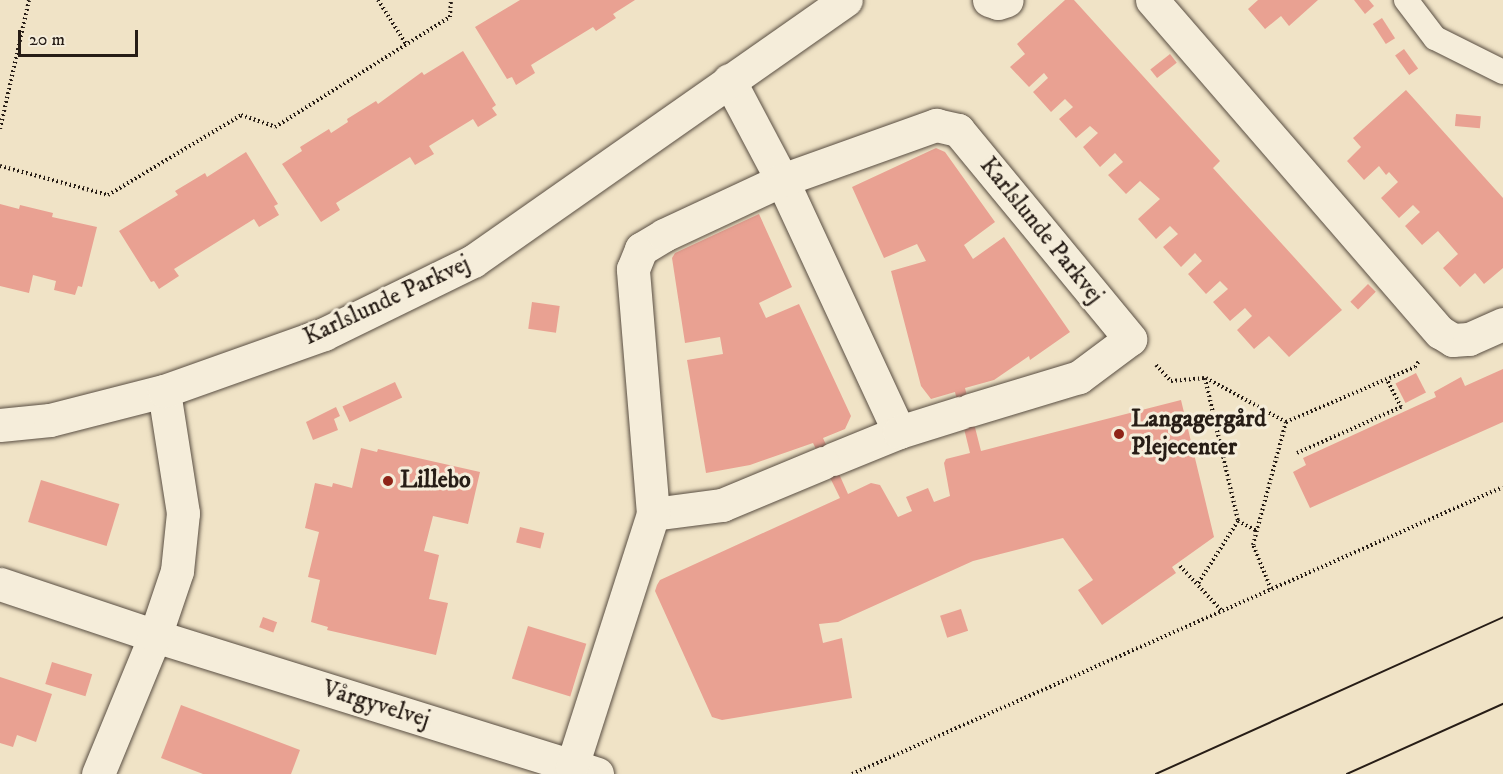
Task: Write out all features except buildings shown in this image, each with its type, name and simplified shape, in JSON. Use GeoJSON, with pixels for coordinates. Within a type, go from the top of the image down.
{"type":"FeatureCollection","features":[{"type":"Feature","properties":{"kind":"street","name":"Karlslunde Parkvej"},"geometry":{"type":"LineString","coordinates":[[0,425],[51,420],[164,391],[324,334],[473,261],[846,0]]}},
{"type":"Feature","properties":{"kind":"street"},"geometry":{"type":"LineString","coordinates":[[989,0],[998,3],[1006,0]]}},
{"type":"Feature","properties":{"kind":"street"},"geometry":{"type":"LineString","coordinates":[[1152,0],[1440,332],[1453,340],[1469,339],[1503,324]]}},
{"type":"Feature","properties":{"kind":"street"},"geometry":{"type":"LineString","coordinates":[[729,80],[782,180],[899,432]]}},
{"type":"Feature","properties":{"kind":"street","name":"Karlslunde Parkvej"},"geometry":{"type":"LineString","coordinates":[[585,770],[653,514],[633,269],[641,249],[664,235],[782,180],[936,125],[958,130],[1130,339]]}},
{"type":"Feature","properties":{"kind":"street"},"geometry":{"type":"LineString","coordinates":[[653,514],[723,505],[899,432],[1079,377],[1130,339]]}},
{"type":"Feature","properties":{"kind":"street"},"geometry":{"type":"LineString","coordinates":[[98,774],[155,636],[177,571],[183,513],[164,391]]}},
{"type":"Feature","properties":{"kind":"street","name":"Vårgyvelvej"},"geometry":{"type":"LineString","coordinates":[[0,584],[155,636],[585,770]]}},
{"type":"Feature","properties":{"kind":"lane"},"geometry":{"type":"LineString","coordinates":[[1406,0],[1435,38],[1503,72]]}},
{"type":"Feature","properties":{"kind":"path"},"geometry":{"type":"LineString","coordinates":[[0,129],[29,0]]}},
{"type":"Feature","properties":{"kind":"path"},"geometry":{"type":"LineString","coordinates":[[378,0],[406,44]]}},
{"type":"Feature","properties":{"kind":"path"},"geometry":{"type":"LineString","coordinates":[[0,166],[108,195],[241,115],[275,127],[450,17],[452,0]]}},
{"type":"Feature","properties":{"kind":"path"},"geometry":{"type":"LineString","coordinates":[[1286,422],[1415,367],[1440,332]]}},
{"type":"Feature","properties":{"kind":"path"},"geometry":{"type":"LineString","coordinates":[[1130,339],[1171,381],[1205,378],[1286,422]]}},
{"type":"Feature","properties":{"kind":"path"},"geometry":{"type":"LineString","coordinates":[[1197,585],[1238,521],[1205,378]]}},
{"type":"Feature","properties":{"kind":"path"},"geometry":{"type":"LineString","coordinates":[[1297,453],[1401,407],[1387,378]]}},
{"type":"Feature","properties":{"kind":"path"},"geometry":{"type":"LineString","coordinates":[[1271,589],[1253,546],[1286,422]]}},
{"type":"Feature","properties":{"kind":"path"},"geometry":{"type":"LineString","coordinates":[[852,774],[1503,487]]}},
{"type":"Feature","properties":{"kind":"path"},"geometry":{"type":"LineString","coordinates":[[1238,521],[1257,531]]}},
{"type":"Feature","properties":{"kind":"path"},"geometry":{"type":"LineString","coordinates":[[1180,566],[1221,611]]}},
{"type":"Feature","properties":{"kind":"tram line"},"geometry":{"type":"LineString","coordinates":[[1156,774],[1503,617]]}},
{"type":"Feature","properties":{"kind":"tram line"},"geometry":{"type":"LineString","coordinates":[[1347,774],[1503,704]]}},
{"type":"Feature","properties":{"kind":"place","name":"Langagergård Plejecenter"},"geometry":{"type":"Point","coordinates":[1119,434]}},
{"type":"Feature","properties":{"kind":"place","name":"Lillebo"},"geometry":{"type":"Point","coordinates":[388,481]}}]}
